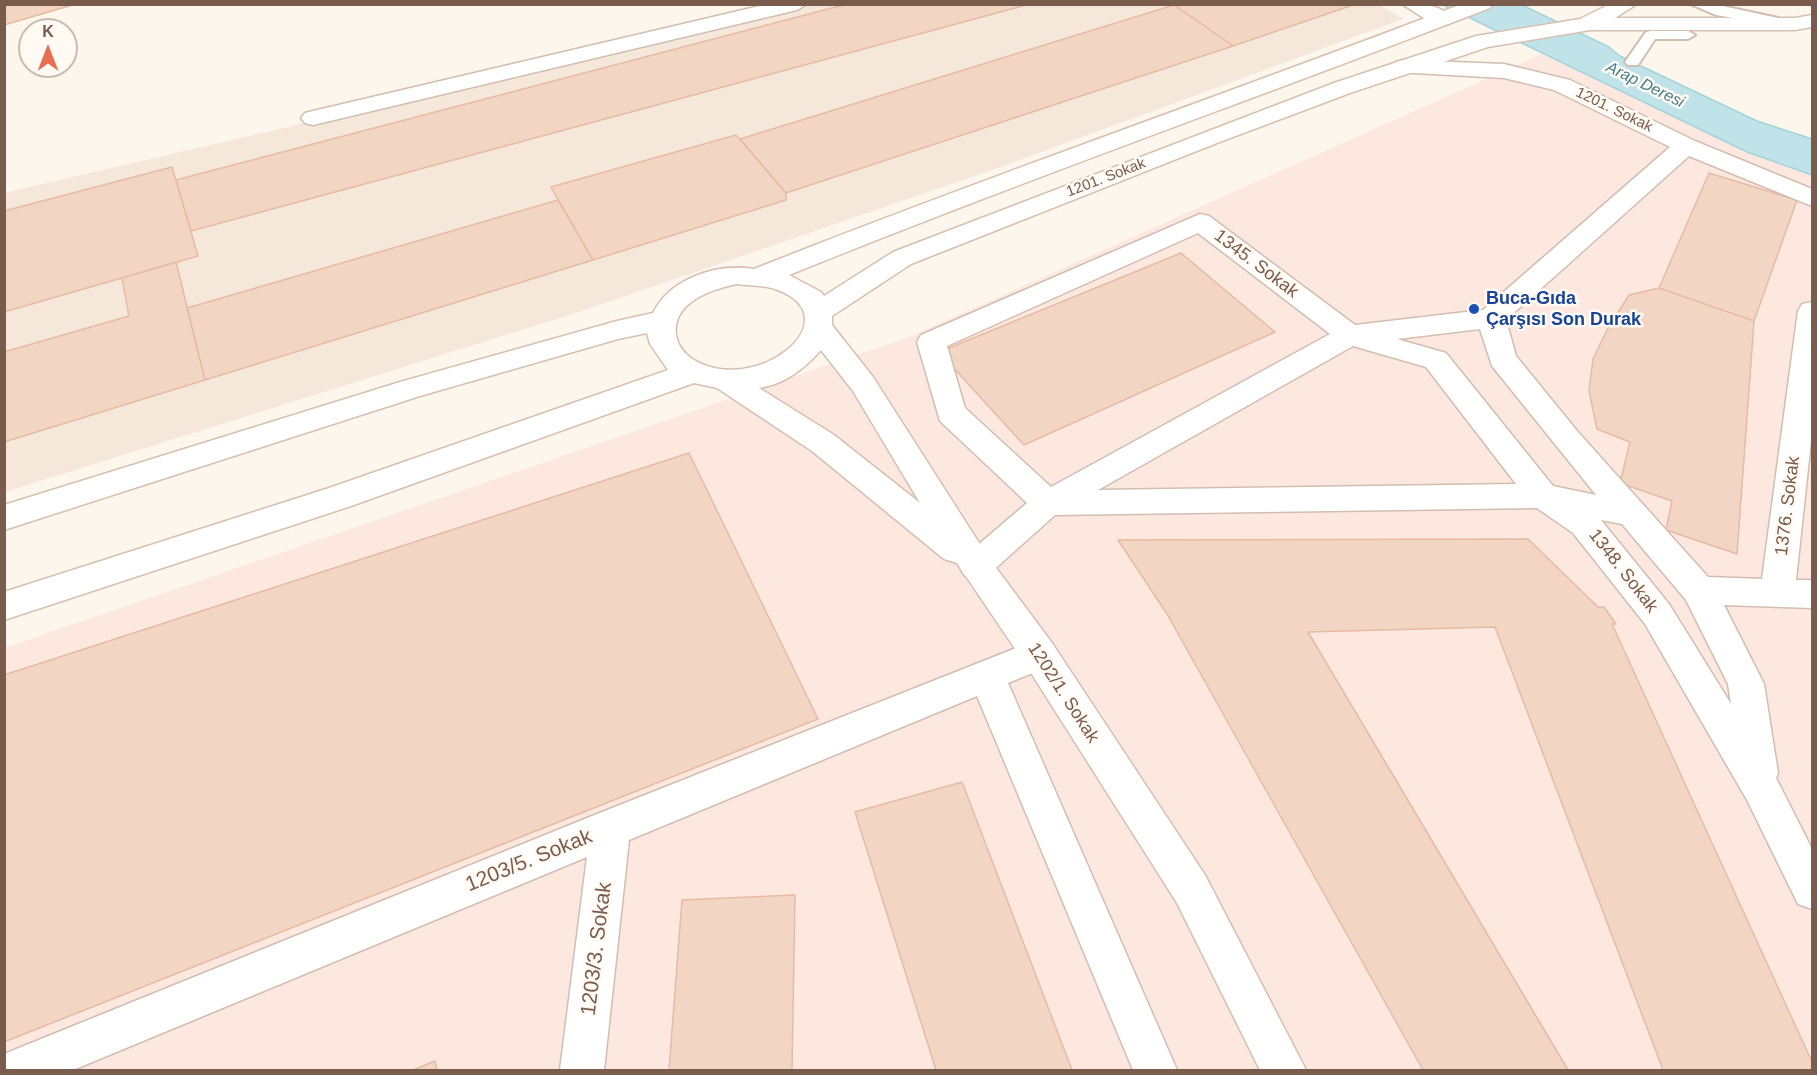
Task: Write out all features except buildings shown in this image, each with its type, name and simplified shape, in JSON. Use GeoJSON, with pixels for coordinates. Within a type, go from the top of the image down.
{"type":"FeatureCollection","features":[{"type":"Feature","properties":{"kind":"street"},"geometry":{"type":"LineString","coordinates":[[313,118],[797,4]]}},
{"type":"Feature","properties":{"kind":"street"},"geometry":{"type":"LineString","coordinates":[[1412,4],[1441,20]]}},
{"type":"Feature","properties":{"kind":"street"},"geometry":{"type":"LineString","coordinates":[[763,275],[931,208],[1324,65],[1483,4]]}},
{"type":"Feature","properties":{"kind":"street","name":"1201. Sokak"},"geometry":{"type":"LineString","coordinates":[[819,320],[902,258],[1219,134],[1404,67],[1484,41],[1586,25],[1627,4]]}},
{"type":"Feature","properties":{"kind":"street"},"geometry":{"type":"LineString","coordinates":[[1586,25],[1804,22]]}},
{"type":"Feature","properties":{"kind":"street","name":"1201. Sokak"},"geometry":{"type":"LineString","coordinates":[[1404,67],[1504,71],[1562,84],[1686,146],[1812,198]]}},
{"type":"Feature","properties":{"kind":"street"},"geometry":{"type":"LineString","coordinates":[[4,606],[709,376],[751,379],[776,372],[798,360],[812,346],[819,320],[811,299],[799,288],[763,275],[737,275],[712,279],[690,290],[672,304],[662,321],[661,336],[666,350],[677,363],[709,376],[823,443],[976,566],[1048,502],[1350,335],[1491,318],[1686,146]]}},
{"type":"Feature","properties":{"kind":"street","name":"1345. Sokak"},"geometry":{"type":"LineString","coordinates":[[1048,502],[951,413],[931,342],[1200,222],[1350,335]]}},
{"type":"Feature","properties":{"kind":"street","name":"1376. Sokak"},"geometry":{"type":"LineString","coordinates":[[1777,594],[1812,311]]}},
{"type":"Feature","properties":{"kind":"street"},"geometry":{"type":"LineString","coordinates":[[1491,318],[1502,359],[1631,514],[1699,591],[1746,684],[1761,788]]}},
{"type":"Feature","properties":{"kind":"street","name":"1202/1. Sokak"},"geometry":{"type":"LineString","coordinates":[[819,320],[863,384],[976,566],[1039,654],[1191,889],[1284,1071]]}},
{"type":"Feature","properties":{"kind":"street"},"geometry":{"type":"LineString","coordinates":[[4,518],[410,389],[617,330],[662,321]]}},
{"type":"Feature","properties":{"kind":"street","name":"1348. Sokak"},"geometry":{"type":"LineString","coordinates":[[1350,335],[1436,360],[1543,496],[1585,524],[1657,614],[1761,788],[1812,890]]}},
{"type":"Feature","properties":{"kind":"street"},"geometry":{"type":"LineString","coordinates":[[1048,502],[1543,496],[1631,514]]}},
{"type":"Feature","properties":{"kind":"street"},"geometry":{"type":"LineString","coordinates":[[1699,591],[1812,594]]}},
{"type":"Feature","properties":{"kind":"street","name":"1203/5. Sokak"},"geometry":{"type":"LineString","coordinates":[[20,1071],[611,827],[1039,654]]}},
{"type":"Feature","properties":{"kind":"street"},"geometry":{"type":"LineString","coordinates":[[986,674],[1155,1071]]}},
{"type":"Feature","properties":{"kind":"street","name":"1203/3. Sokak"},"geometry":{"type":"LineString","coordinates":[[582,1071],[611,827]]}},
{"type":"Feature","properties":{"kind":"lane"},"geometry":{"type":"LineString","coordinates":[[1697,4],[1756,20],[1804,22]]}},
{"type":"Feature","properties":{"kind":"lane"},"geometry":{"type":"LineString","coordinates":[[1633,62],[1651,35],[1688,35]]}},
{"type":"Feature","properties":{"kind":"shaded area"},"geometry":{"type":"Polygon","coordinates":[[[1378,4],[1403,19],[998,168],[579,312],[5,492],[4,193],[812,5],[1378,4]]]}},
{"type":"Feature","properties":{"kind":"shaded area"},"geometry":{"type":"Polygon","coordinates":[[[1542,54],[1747,152],[1812,175],[1812,1070],[5,1070],[4,648],[909,337],[1542,54]]]}},
{"type":"Feature","properties":{"kind":"water","name":"Arap Deresi"},"geometry":{"type":"Polygon","coordinates":[[[1443,5],[1522,5],[1609,47],[1620,56],[1757,121],[1812,139],[1812,175],[1747,152],[1443,5]]]}},
{"type":"Feature","properties":{"kind":"place","name":"Buca-Gıda Çarşısı Son Durak"},"geometry":{"type":"Point","coordinates":[1474,309]}}]}
